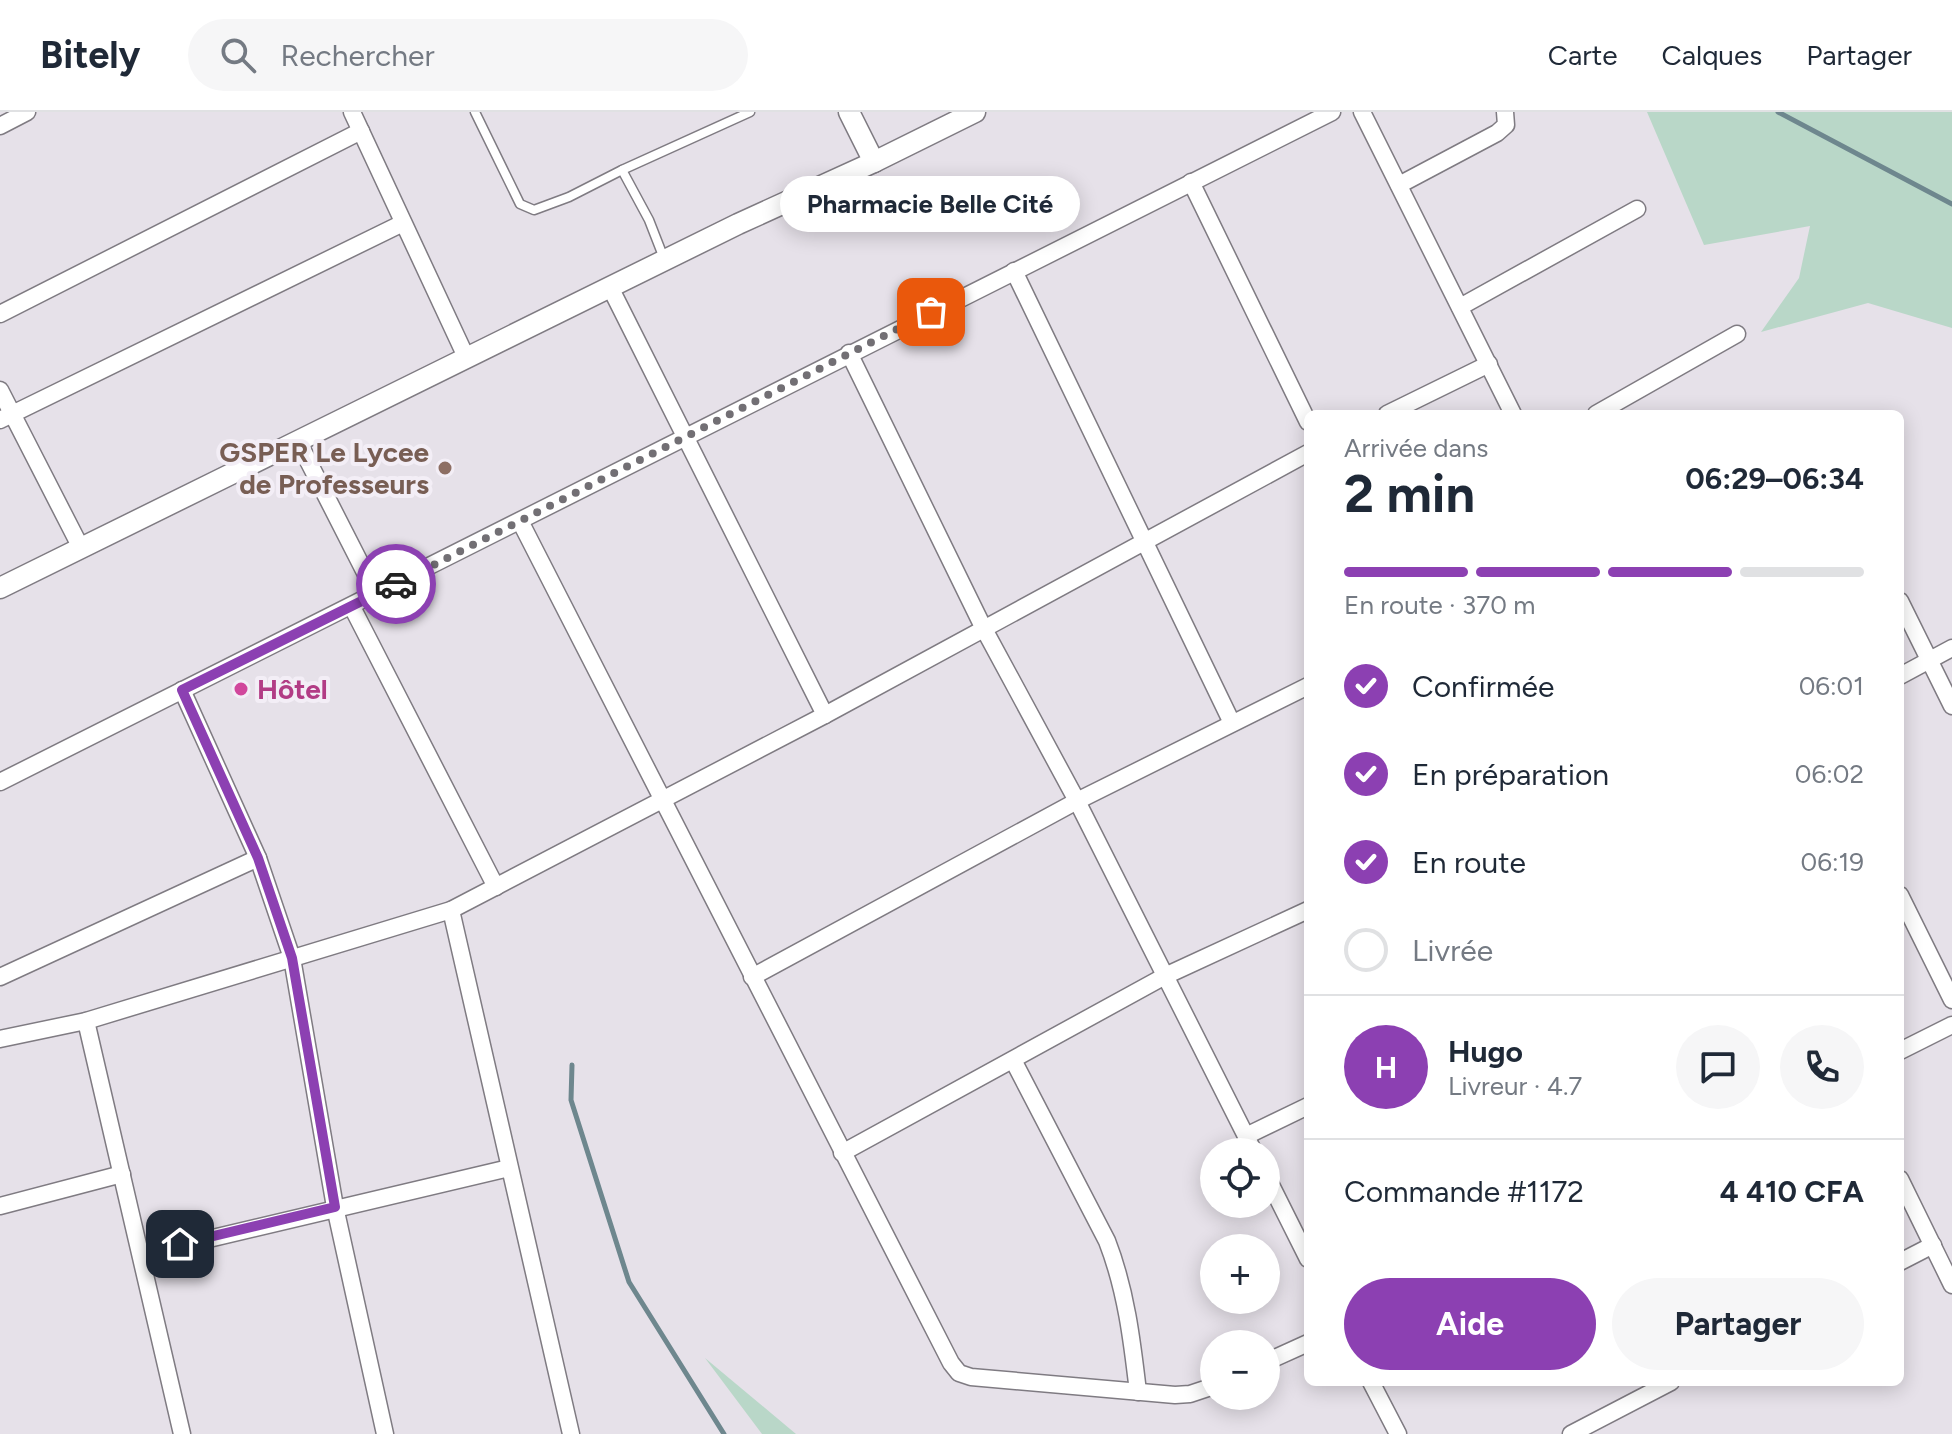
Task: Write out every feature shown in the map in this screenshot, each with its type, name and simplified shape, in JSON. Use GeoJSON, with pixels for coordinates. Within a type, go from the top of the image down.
{"type":"FeatureCollection","features":[{"type":"Feature","properties":{"kind":"street"},"geometry":{"type":"LineString","coordinates":[[0,126],[27,112]]}},
{"type":"Feature","properties":{"kind":"street"},"geometry":{"type":"LineString","coordinates":[[352,112],[467,359]]}},
{"type":"Feature","properties":{"kind":"street"},"geometry":{"type":"LineString","coordinates":[[849,112],[874,162]]}},
{"type":"Feature","properties":{"kind":"street"},"geometry":{"type":"LineString","coordinates":[[0,588],[738,224],[975,112]]}},
{"type":"Feature","properties":{"kind":"street"},"geometry":{"type":"LineString","coordinates":[[0,782],[1332,112]]}},
{"type":"Feature","properties":{"kind":"street"},"geometry":{"type":"LineString","coordinates":[[1362,112],[1511,410]]}},
{"type":"Feature","properties":{"kind":"street"},"geometry":{"type":"LineString","coordinates":[[1399,185],[1497,133],[1506,125],[1505,112]]}},
{"type":"Feature","properties":{"kind":"street"},"geometry":{"type":"LineString","coordinates":[[0,314],[361,131]]}},
{"type":"Feature","properties":{"kind":"street"},"geometry":{"type":"LineString","coordinates":[[1191,182],[1304,414]]}},
{"type":"Feature","properties":{"kind":"street"},"geometry":{"type":"LineString","coordinates":[[1460,307],[1637,209]]}},
{"type":"Feature","properties":{"kind":"street"},"geometry":{"type":"LineString","coordinates":[[6,417],[403,223]]}},
{"type":"Feature","properties":{"kind":"street"},"geometry":{"type":"LineString","coordinates":[[1014,271],[1232,723]]}},
{"type":"Feature","properties":{"kind":"street"},"geometry":{"type":"LineString","coordinates":[[611,289],[825,715]]}},
{"type":"Feature","properties":{"kind":"street"},"geometry":{"type":"LineString","coordinates":[[1603,410],[1737,334]]}},
{"type":"Feature","properties":{"kind":"street"},"geometry":{"type":"LineString","coordinates":[[849,353],[984,629],[1077,801],[1246,1136],[1304,1108]]}},
{"type":"Feature","properties":{"kind":"street"},"geometry":{"type":"LineString","coordinates":[[1395,410],[1489,364]]}},
{"type":"Feature","properties":{"kind":"street"},"geometry":{"type":"LineString","coordinates":[[0,390],[6,417],[81,548]]}},
{"type":"Feature","properties":{"kind":"street"},"geometry":{"type":"LineString","coordinates":[[299,443],[376,594]]}},
{"type":"Feature","properties":{"kind":"street"},"geometry":{"type":"LineString","coordinates":[[0,1039],[86,1021],[451,910],[825,715],[1304,455]]}},
{"type":"Feature","properties":{"kind":"street"},"geometry":{"type":"LineString","coordinates":[[520,521],[951,1363],[959,1373],[971,1377],[1138,1392],[1190,1394],[1200,1391]]}},
{"type":"Feature","properties":{"kind":"street"},"geometry":{"type":"LineString","coordinates":[[352,607],[496,887]]}},
{"type":"Feature","properties":{"kind":"street"},"geometry":{"type":"LineString","coordinates":[[1904,609],[1952,706]]}},
{"type":"Feature","properties":{"kind":"street"},"geometry":{"type":"LineString","coordinates":[[1904,674],[1952,648]]}},
{"type":"Feature","properties":{"kind":"street"},"geometry":{"type":"LineString","coordinates":[[752,977],[1077,801],[1304,688]]}},
{"type":"Feature","properties":{"kind":"street"},"geometry":{"type":"LineString","coordinates":[[182,690],[258,858],[292,958],[335,1207],[385,1434]]}},
{"type":"Feature","properties":{"kind":"street"},"geometry":{"type":"LineString","coordinates":[[0,977],[258,858]]}},
{"type":"Feature","properties":{"kind":"street"},"geometry":{"type":"LineString","coordinates":[[1904,903],[1952,1000]]}},
{"type":"Feature","properties":{"kind":"street"},"geometry":{"type":"LineString","coordinates":[[451,910],[571,1434]]}},
{"type":"Feature","properties":{"kind":"street"},"geometry":{"type":"LineString","coordinates":[[842,1153],[1165,976],[1304,912]]}},
{"type":"Feature","properties":{"kind":"street"},"geometry":{"type":"LineString","coordinates":[[86,1021],[182,1434]]}},
{"type":"Feature","properties":{"kind":"street"},"geometry":{"type":"LineString","coordinates":[[1904,1049],[1952,1025]]}},
{"type":"Feature","properties":{"kind":"street"},"geometry":{"type":"LineString","coordinates":[[1013,1060],[1107,1241],[1119,1273],[1131,1329],[1138,1392]]}},
{"type":"Feature","properties":{"kind":"street"},"geometry":{"type":"LineString","coordinates":[[141,1255],[509,1168]]}},
{"type":"Feature","properties":{"kind":"street"},"geometry":{"type":"LineString","coordinates":[[0,1206],[122,1174]]}},
{"type":"Feature","properties":{"kind":"street"},"geometry":{"type":"LineString","coordinates":[[1904,1187],[1952,1285]]}},
{"type":"Feature","properties":{"kind":"street"},"geometry":{"type":"LineString","coordinates":[[1280,1203],[1304,1251]]}},
{"type":"Feature","properties":{"kind":"street"},"geometry":{"type":"LineString","coordinates":[[1904,1260],[1933,1245]]}},
{"type":"Feature","properties":{"kind":"street"},"geometry":{"type":"LineString","coordinates":[[1280,1356],[1304,1345]]}},
{"type":"Feature","properties":{"kind":"street"},"geometry":{"type":"LineString","coordinates":[[1373,1386],[1398,1434]]}},
{"type":"Feature","properties":{"kind":"street"},"geometry":{"type":"LineString","coordinates":[[1571,1434],[1663,1386]]}},
{"type":"Feature","properties":{"kind":"street"},"geometry":{"type":"LineString","coordinates":[[1601,1418],[1609,1434]]}},
{"type":"Feature","properties":{"kind":"lane"},"geometry":{"type":"LineString","coordinates":[[475,112],[520,204],[534,210],[569,197],[750,112]]}},
{"type":"Feature","properties":{"kind":"lane"},"geometry":{"type":"LineString","coordinates":[[622,170],[649,220],[666,261]]}},
{"type":"Feature","properties":{"kind":"green space"},"geometry":{"type":"Polygon","coordinates":[[[1647,112],[1952,112],[1952,328],[1868,303],[1761,332],[1799,278],[1810,226],[1704,245],[1647,112]]]}},
{"type":"Feature","properties":{"kind":"green space"},"geometry":{"type":"Polygon","coordinates":[[[705,1358],[796,1434],[762,1434],[705,1358]]]}},
{"type":"Feature","properties":{"kind":"waterway"},"geometry":{"type":"LineString","coordinates":[[1778,112],[1952,204]]}},
{"type":"Feature","properties":{"kind":"waterway"},"geometry":{"type":"LineString","coordinates":[[572,1065],[571,1100],[629,1282],[724,1434]]}},
{"type":"Feature","properties":{"kind":"way so far"},"geometry":{"type":"LineString","coordinates":[[396,584],[931,312]]}},
{"type":"Feature","properties":{"kind":"place","name":"Pharmacie Belle Cité"},"geometry":{"type":"Point","coordinates":[931,312]}},
{"type":"Feature","properties":{"kind":"place","name":"GSPER Le Lycee de Professeurs"},"geometry":{"type":"Point","coordinates":[445,468]}},
{"type":"Feature","properties":{"kind":"place","name":"Hôtel"},"geometry":{"type":"Point","coordinates":[241,689]}},
{"type":"Feature","properties":{"kind":"route"},"geometry":{"type":"LineString","coordinates":[[180,1244],[335,1207],[292,958],[258,858],[182,690],[396,584]]}}]}
